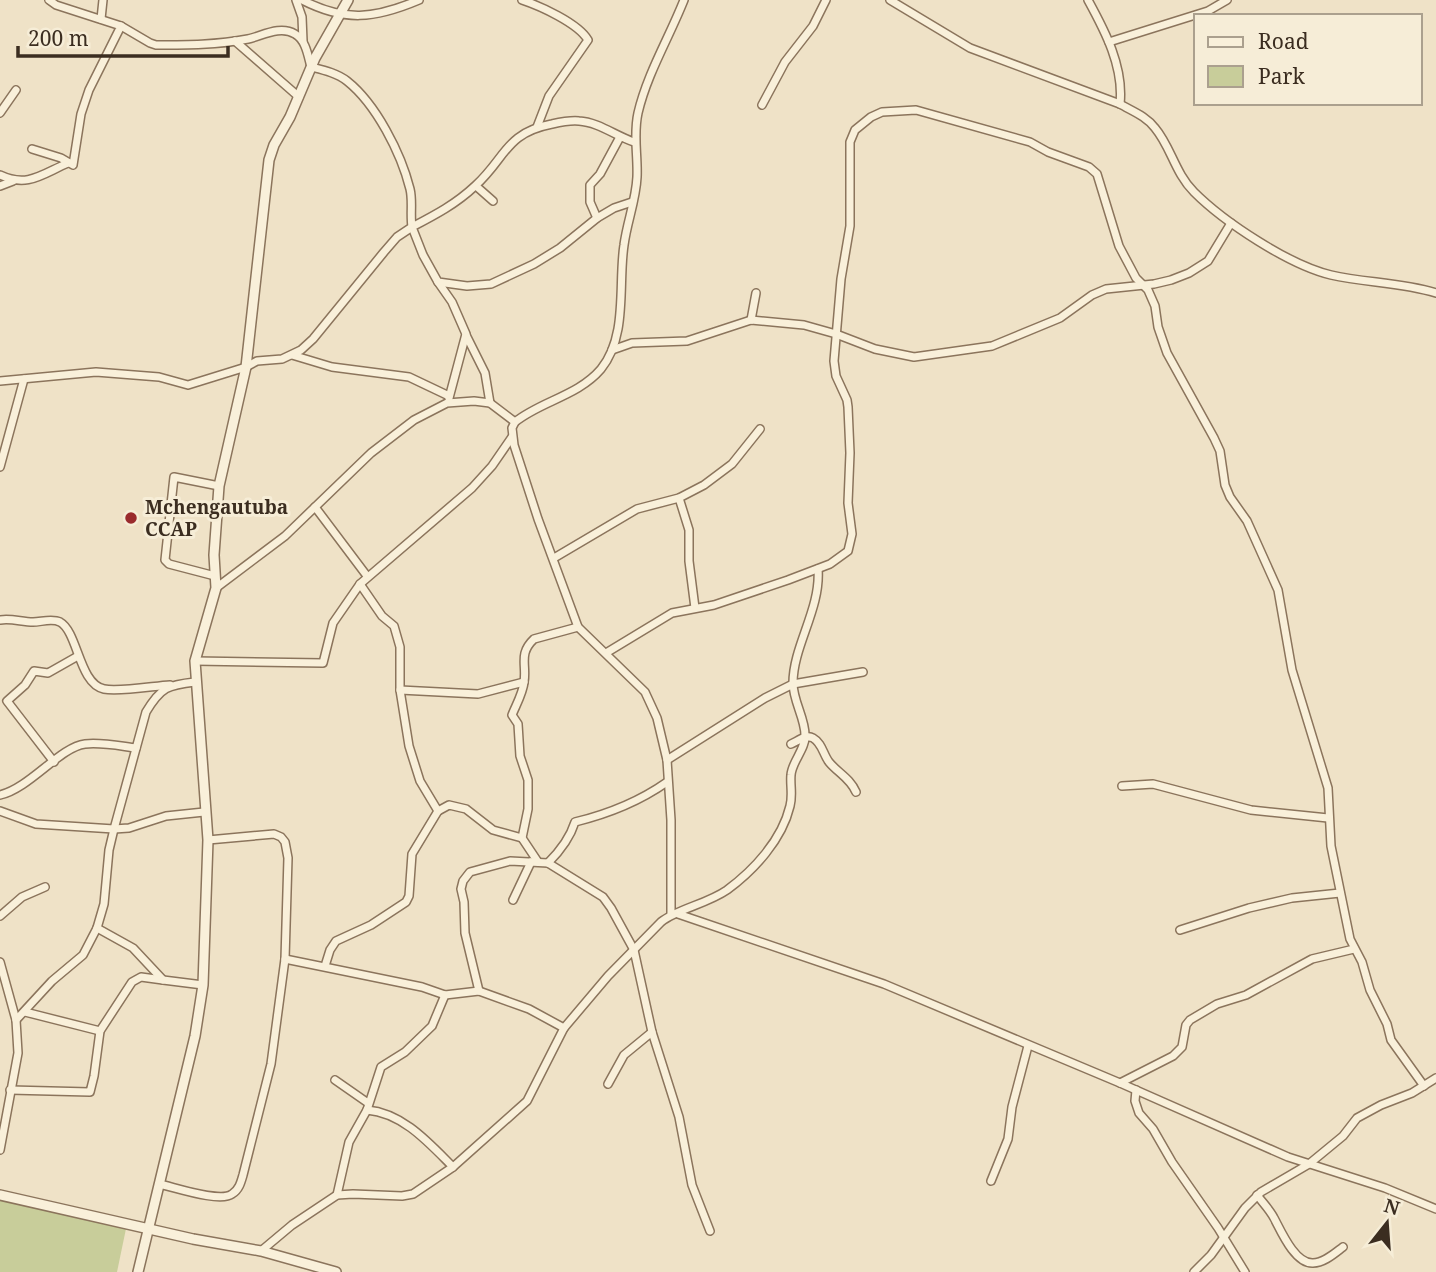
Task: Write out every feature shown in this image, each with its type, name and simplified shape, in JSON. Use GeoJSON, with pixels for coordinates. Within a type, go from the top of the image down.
{"type":"FeatureCollection","features":[{"type":"Feature","properties":{"kind":"street"},"geometry":{"type":"LineString","coordinates":[[48,0],[121,26],[156,45],[198,45],[235,41],[281,30],[297,34],[303,41]]}},
{"type":"Feature","properties":{"kind":"street"},"geometry":{"type":"LineString","coordinates":[[101,19],[103,0]]}},
{"type":"Feature","properties":{"kind":"street"},"geometry":{"type":"LineString","coordinates":[[296,0],[302,18],[303,41],[311,67]]}},
{"type":"Feature","properties":{"kind":"street"},"geometry":{"type":"LineString","coordinates":[[302,0],[339,15],[377,15],[419,0]]}},
{"type":"Feature","properties":{"kind":"street"},"geometry":{"type":"LineString","coordinates":[[138,1272],[195,1036],[203,985],[208,840],[195,661],[216,588],[219,486],[246,367],[270,160],[274,145],[311,67],[348,0]]}},
{"type":"Feature","properties":{"kind":"street"},"geometry":{"type":"LineString","coordinates":[[522,0],[562,19],[579,30],[588,40],[549,96],[537,127]]}},
{"type":"Feature","properties":{"kind":"street"},"geometry":{"type":"LineString","coordinates":[[515,422],[565,396],[586,381],[599,371],[612,350],[622,296],[624,245],[637,174],[634,142],[638,114],[684,0]]}},
{"type":"Feature","properties":{"kind":"street"},"geometry":{"type":"LineString","coordinates":[[762,105],[785,62],[818,18],[825,0]]}},
{"type":"Feature","properties":{"kind":"street"},"geometry":{"type":"LineString","coordinates":[[890,0],[970,48],[1120,104],[1150,122],[1186,183],[1231,223],[1283,254],[1316,270],[1365,281],[1395,282],[1436,293]]}},
{"type":"Feature","properties":{"kind":"street"},"geometry":{"type":"LineString","coordinates":[[1088,0],[1109,42],[1122,89],[1120,104]]}},
{"type":"Feature","properties":{"kind":"street"},"geometry":{"type":"LineString","coordinates":[[1198,14],[1227,0]]}},
{"type":"Feature","properties":{"kind":"street"},"geometry":{"type":"LineString","coordinates":[[1109,42],[1194,15]]}},
{"type":"Feature","properties":{"kind":"street"},"geometry":{"type":"LineString","coordinates":[[32,149],[73,165],[81,114],[89,90],[121,26]]}},
{"type":"Feature","properties":{"kind":"street"},"geometry":{"type":"LineString","coordinates":[[235,41],[299,97]]}},
{"type":"Feature","properties":{"kind":"street"},"geometry":{"type":"LineString","coordinates":[[311,67],[338,75],[347,81],[392,142],[410,187],[412,227],[430,271],[449,297],[485,373],[490,402]]}},
{"type":"Feature","properties":{"kind":"street"},"geometry":{"type":"LineString","coordinates":[[0,113],[16,90]]}},
{"type":"Feature","properties":{"kind":"street"},"geometry":{"type":"LineString","coordinates":[[606,653],[667,615],[714,605],[818,569],[846,554],[852,534],[848,503],[848,407],[835,370],[841,279],[850,226],[850,142],[855,130],[883,112],[916,110],[1030,142],[1048,152],[1089,167],[1097,174],[1102,184],[1107,211],[1119,246],[1155,306],[1158,327],[1167,353],[1217,443],[1230,497],[1247,521],[1278,590],[1292,670],[1318,760],[1326,778],[1331,846],[1350,939],[1362,962],[1373,998],[1387,1024],[1389,1035],[1424,1086]]}},
{"type":"Feature","properties":{"kind":"street"},"geometry":{"type":"LineString","coordinates":[[0,381],[116,372],[159,377],[188,385],[257,361],[282,359],[313,339],[397,237],[451,207],[476,186],[522,133],[537,127],[580,121],[591,123],[634,142]]}},
{"type":"Feature","properties":{"kind":"street"},"geometry":{"type":"LineString","coordinates":[[597,218],[590,202],[590,185],[600,174],[620,137]]}},
{"type":"Feature","properties":{"kind":"street"},"geometry":{"type":"LineString","coordinates":[[0,186],[38,178],[68,163]]}},
{"type":"Feature","properties":{"kind":"street"},"geometry":{"type":"LineString","coordinates":[[0,174],[14,181]]}},
{"type":"Feature","properties":{"kind":"street"},"geometry":{"type":"LineString","coordinates":[[476,186],[492,201]]}},
{"type":"Feature","properties":{"kind":"street"},"geometry":{"type":"LineString","coordinates":[[438,282],[467,286],[491,284],[548,257],[597,218],[632,202]]}},
{"type":"Feature","properties":{"kind":"street"},"geometry":{"type":"LineString","coordinates":[[612,350],[632,343],[687,341],[751,320],[804,325],[875,349],[914,357],[1000,344],[1060,318],[1092,295],[1106,289],[1171,280],[1202,265],[1212,255],[1231,223]]}},
{"type":"Feature","properties":{"kind":"street"},"geometry":{"type":"LineString","coordinates":[[751,320],[756,293]]}},
{"type":"Feature","properties":{"kind":"street"},"geometry":{"type":"LineString","coordinates":[[216,588],[276,543],[371,453],[414,420],[448,400],[466,334]]}},
{"type":"Feature","properties":{"kind":"street"},"geometry":{"type":"LineString","coordinates":[[292,355],[347,370],[409,377],[448,400],[490,402],[515,422]]}},
{"type":"Feature","properties":{"kind":"street"},"geometry":{"type":"LineString","coordinates":[[0,467],[24,379]]}},
{"type":"Feature","properties":{"kind":"street"},"geometry":{"type":"LineString","coordinates":[[195,661],[323,663],[332,623],[360,584],[472,488],[492,466],[512,436],[515,422]]}},
{"type":"Feature","properties":{"kind":"street"},"geometry":{"type":"LineString","coordinates":[[554,558],[637,509],[679,498],[724,472],[747,448],[760,429]]}},
{"type":"Feature","properties":{"kind":"street"},"geometry":{"type":"LineString","coordinates":[[512,436],[538,519],[578,627],[645,692],[652,703],[667,760],[675,914]]}},
{"type":"Feature","properties":{"kind":"street"},"geometry":{"type":"LineString","coordinates":[[215,576],[169,564],[165,560],[174,477],[219,486]]}},
{"type":"Feature","properties":{"kind":"street"},"geometry":{"type":"LineString","coordinates":[[679,498],[689,530],[688,561],[695,608]]}},
{"type":"Feature","properties":{"kind":"street"},"geometry":{"type":"LineString","coordinates":[[315,507],[367,576]]}},
{"type":"Feature","properties":{"kind":"street"},"geometry":{"type":"LineString","coordinates":[[261,1251],[292,1225],[337,1195],[413,1194],[453,1167],[527,1101],[564,1028],[608,976],[675,914],[706,903],[725,891],[743,878],[766,853],[790,808],[791,775],[806,737],[793,684],[799,651],[816,598],[818,569]]}},
{"type":"Feature","properties":{"kind":"street"},"geometry":{"type":"LineString","coordinates":[[360,584],[382,617],[394,626],[400,647],[400,690],[414,763],[420,781],[438,811]]}},
{"type":"Feature","properties":{"kind":"street"},"geometry":{"type":"LineString","coordinates":[[0,620],[61,622],[93,682],[105,690],[195,682]]}},
{"type":"Feature","properties":{"kind":"street"},"geometry":{"type":"LineString","coordinates":[[535,862],[523,838],[528,808],[528,780],[520,756],[518,724],[512,715],[524,682],[522,662],[532,640],[578,627]]}},
{"type":"Feature","properties":{"kind":"street"},"geometry":{"type":"LineString","coordinates":[[54,762],[8,701],[25,685],[34,671],[48,673],[78,656]]}},
{"type":"Feature","properties":{"kind":"street"},"geometry":{"type":"LineString","coordinates":[[667,760],[765,698],[793,684],[863,673]]}},
{"type":"Feature","properties":{"kind":"street"},"geometry":{"type":"LineString","coordinates":[[400,690],[478,694],[524,682]]}},
{"type":"Feature","properties":{"kind":"street"},"geometry":{"type":"LineString","coordinates":[[16,1020],[52,981],[83,955],[97,928],[104,904],[109,850],[146,712],[152,702],[171,684]]}},
{"type":"Feature","properties":{"kind":"street"},"geometry":{"type":"LineString","coordinates":[[792,744],[812,737],[821,745],[830,763],[851,782],[856,792]]}},
{"type":"Feature","properties":{"kind":"street"},"geometry":{"type":"LineString","coordinates":[[0,796],[24,784],[75,748],[87,744],[136,748]]}},
{"type":"Feature","properties":{"kind":"street"},"geometry":{"type":"LineString","coordinates":[[548,863],[572,832],[575,822],[643,798],[667,782]]}},
{"type":"Feature","properties":{"kind":"street"},"geometry":{"type":"LineString","coordinates":[[1122,786],[1153,785],[1251,810],[1328,818]]}},
{"type":"Feature","properties":{"kind":"street"},"geometry":{"type":"LineString","coordinates":[[325,966],[336,941],[370,925],[406,902],[409,897],[410,858],[438,811],[446,806],[458,807],[470,811],[493,830],[523,838]]}},
{"type":"Feature","properties":{"kind":"street"},"geometry":{"type":"LineString","coordinates":[[0,811],[36,824],[114,829],[129,828],[166,816],[205,812]]}},
{"type":"Feature","properties":{"kind":"street"},"geometry":{"type":"LineString","coordinates":[[159,1184],[216,1197],[233,1194],[239,1186],[271,1064],[285,959],[288,858],[285,842],[281,836],[274,834],[208,840]]}},
{"type":"Feature","properties":{"kind":"street"},"geometry":{"type":"LineString","coordinates":[[479,991],[465,933],[461,883],[466,876],[476,869],[510,861],[548,863],[603,897],[634,950],[652,1032],[679,1117],[692,1185],[709,1231]]}},
{"type":"Feature","properties":{"kind":"street"},"geometry":{"type":"LineString","coordinates":[[513,900],[535,862]]}},
{"type":"Feature","properties":{"kind":"street"},"geometry":{"type":"LineString","coordinates":[[0,916],[22,897],[45,887]]}},
{"type":"Feature","properties":{"kind":"street"},"geometry":{"type":"LineString","coordinates":[[1181,930],[1249,908],[1292,898],[1340,893]]}},
{"type":"Feature","properties":{"kind":"street"},"geometry":{"type":"LineString","coordinates":[[675,914],[884,984],[1309,1164],[1385,1188],[1436,1209]]}},
{"type":"Feature","properties":{"kind":"street"},"geometry":{"type":"LineString","coordinates":[[97,928],[133,948],[163,980]]}},
{"type":"Feature","properties":{"kind":"street"},"geometry":{"type":"LineString","coordinates":[[1120,1083],[1173,1056],[1182,1047],[1185,1024],[1189,1020],[1217,1004],[1247,995],[1312,959],[1354,949]]}},
{"type":"Feature","properties":{"kind":"street"},"geometry":{"type":"LineString","coordinates":[[285,959],[422,987],[445,996],[479,991],[529,1009],[564,1028]]}},
{"type":"Feature","properties":{"kind":"street"},"geometry":{"type":"LineString","coordinates":[[0,962],[16,1020],[18,1053],[0,1150]]}},
{"type":"Feature","properties":{"kind":"street"},"geometry":{"type":"LineString","coordinates":[[10,1090],[90,1092],[100,1031],[137,979],[141,977],[203,985]]}},
{"type":"Feature","properties":{"kind":"street"},"geometry":{"type":"LineString","coordinates":[[337,1195],[349,1142],[367,1107],[381,1068],[408,1049],[432,1026],[445,996]]}},
{"type":"Feature","properties":{"kind":"street"},"geometry":{"type":"LineString","coordinates":[[25,1012],[100,1031]]}},
{"type":"Feature","properties":{"kind":"street"},"geometry":{"type":"LineString","coordinates":[[608,1084],[624,1055],[652,1032]]}},
{"type":"Feature","properties":{"kind":"street"},"geometry":{"type":"LineString","coordinates":[[991,1181],[1007,1139],[1012,1107],[1028,1046]]}},
{"type":"Feature","properties":{"kind":"street"},"geometry":{"type":"LineString","coordinates":[[1194,1272],[1224,1239],[1257,1195],[1309,1164],[1343,1136],[1357,1118],[1370,1110],[1403,1098],[1436,1078]]}},
{"type":"Feature","properties":{"kind":"street"},"geometry":{"type":"LineString","coordinates":[[335,1080],[367,1107],[414,1129],[453,1167]]}},
{"type":"Feature","properties":{"kind":"street"},"geometry":{"type":"LineString","coordinates":[[1136,1090],[1135,1101],[1139,1112],[1150,1124],[1245,1272]]}},
{"type":"Feature","properties":{"kind":"street"},"geometry":{"type":"LineString","coordinates":[[0,1195],[261,1251],[336,1272]]}},
{"type":"Feature","properties":{"kind":"street"},"geometry":{"type":"LineString","coordinates":[[1257,1195],[1273,1215],[1283,1237],[1303,1261],[1313,1264],[1328,1258],[1343,1247]]}},
{"type":"Feature","properties":{"kind":"green space"},"geometry":{"type":"Polygon","coordinates":[[[0,1194],[128,1219],[117,1272],[0,1272],[0,1194]]]}},
{"type":"Feature","properties":{"kind":"place","name":"Mchengautuba CCAP"},"geometry":{"type":"Point","coordinates":[131,518]}}]}
